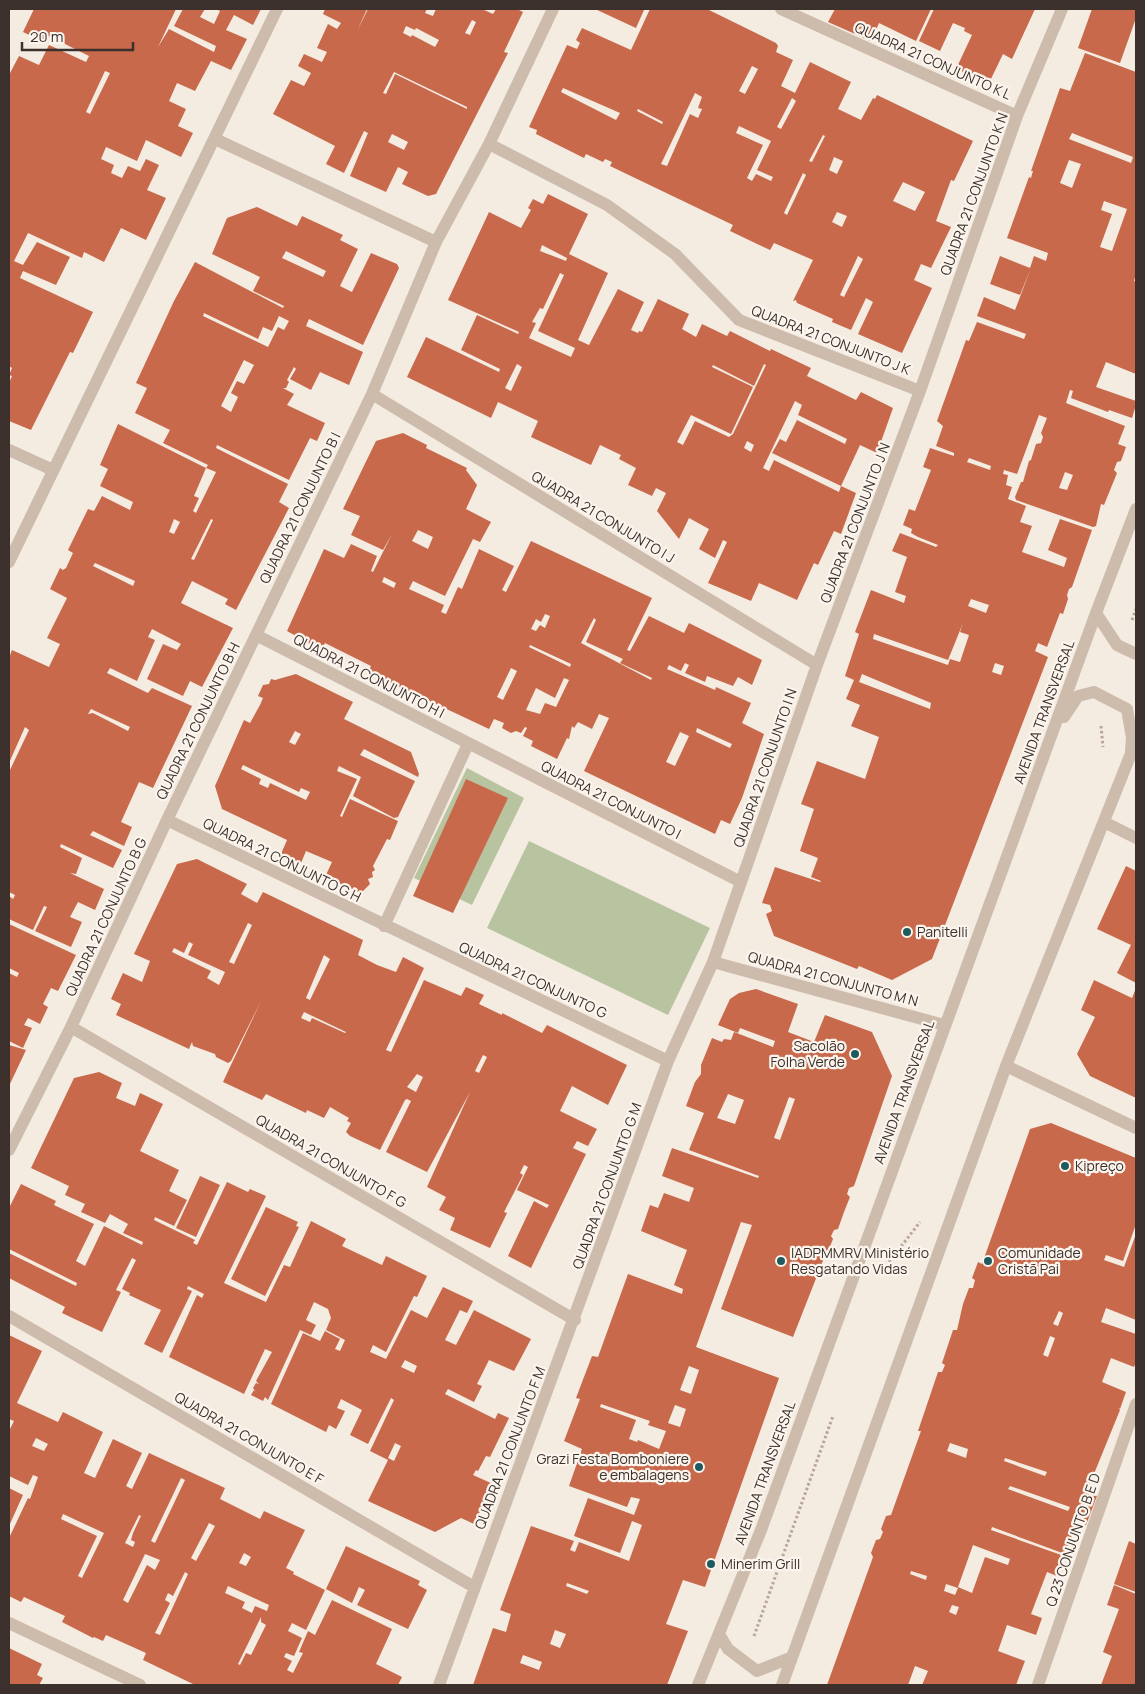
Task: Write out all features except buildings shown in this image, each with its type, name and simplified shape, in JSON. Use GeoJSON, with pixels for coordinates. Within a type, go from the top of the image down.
{"type":"FeatureCollection","features":[{"type":"Feature","properties":{"kind":"street"},"geometry":{"type":"LineString","coordinates":[[9,562],[277,9]]}},
{"type":"Feature","properties":{"kind":"street","name":"QUADRA 21 CONJUNTO B I"},"geometry":{"type":"LineString","coordinates":[[256,635],[372,394],[436,242],[489,144],[553,9]]}},
{"type":"Feature","properties":{"kind":"street","name":"QUADRA 21 CONJUNTO K L"},"geometry":{"type":"LineString","coordinates":[[781,9],[1017,116]]}},
{"type":"Feature","properties":{"kind":"street","name":"QUADRA 21 CONJUNTO K N"},"geometry":{"type":"LineString","coordinates":[[920,391],[1017,116],[1062,9]]}},
{"type":"Feature","properties":{"kind":"street"},"geometry":{"type":"LineString","coordinates":[[215,140],[436,242]]}},
{"type":"Feature","properties":{"kind":"street","name":"QUADRA 21 CONJUNTO J K"},"geometry":{"type":"LineString","coordinates":[[489,144],[607,205],[675,254],[739,320],[920,391]]}},
{"type":"Feature","properties":{"kind":"street","name":"QUADRA 21 CONJUNTO J N"},"geometry":{"type":"LineString","coordinates":[[818,665],[920,391]]}},
{"type":"Feature","properties":{"kind":"street","name":"QUADRA 21 CONJUNTO I J"},"geometry":{"type":"LineString","coordinates":[[372,394],[818,665]]}},
{"type":"Feature","properties":{"kind":"street"},"geometry":{"type":"LineString","coordinates":[[9,450],[52,470]]}},
{"type":"Feature","properties":{"kind":"street","name":"AVENIDA TRANSVERSAL"},"geometry":{"type":"LineString","coordinates":[[698,1685],[761,1530],[944,1025],[1136,509]]}},
{"type":"Feature","properties":{"kind":"street"},"geometry":{"type":"LineString","coordinates":[[1096,613],[1117,646],[1136,654]]}},
{"type":"Feature","properties":{"kind":"street","name":"QUADRA 21 CONJUNTO H I"},"geometry":{"type":"LineString","coordinates":[[256,635],[468,744]]}},
{"type":"Feature","properties":{"kind":"street","name":"QUADRA 21 CONJUNTO B H"},"geometry":{"type":"LineString","coordinates":[[167,820],[256,635]]}},
{"type":"Feature","properties":{"kind":"street","name":"QUADRA 21 CONJUNTO I N"},"geometry":{"type":"LineString","coordinates":[[713,962],[818,665]]}},
{"type":"Feature","properties":{"kind":"street"},"geometry":{"type":"LineString","coordinates":[[1055,729],[1078,696],[1094,692],[1127,709],[1132,738],[1131,757]]}},
{"type":"Feature","properties":{"kind":"street"},"geometry":{"type":"LineString","coordinates":[[782,1685],[790,1658],[1006,1066],[1136,741]]}},
{"type":"Feature","properties":{"kind":"street"},"geometry":{"type":"LineString","coordinates":[[384,926],[468,744]]}},
{"type":"Feature","properties":{"kind":"street","name":"QUADRA 21 CONJUNTO I"},"geometry":{"type":"LineString","coordinates":[[468,744],[741,882]]}},
{"type":"Feature","properties":{"kind":"street","name":"QUADRA 21 CONJUNTO G H"},"geometry":{"type":"LineString","coordinates":[[167,820],[384,926]]}},
{"type":"Feature","properties":{"kind":"street","name":"QUADRA 21 CONJUNTO B G"},"geometry":{"type":"LineString","coordinates":[[9,1150],[71,1027],[167,820]]}},
{"type":"Feature","properties":{"kind":"street"},"geometry":{"type":"LineString","coordinates":[[1104,822],[1136,838]]}},
{"type":"Feature","properties":{"kind":"street","name":"QUADRA 21 CONJUNTO G"},"geometry":{"type":"LineString","coordinates":[[384,926],[668,1061]]}},
{"type":"Feature","properties":{"kind":"street","name":"QUADRA 21 CONJUNTO M N"},"geometry":{"type":"LineString","coordinates":[[713,962],[944,1025]]}},
{"type":"Feature","properties":{"kind":"street","name":"QUADRA 21 CONJUNTO G M"},"geometry":{"type":"LineString","coordinates":[[575,1320],[668,1061],[713,962]]}},
{"type":"Feature","properties":{"kind":"street","name":"QUADRA 21 CONJUNTO F G"},"geometry":{"type":"LineString","coordinates":[[71,1027],[575,1320]]}},
{"type":"Feature","properties":{"kind":"street"},"geometry":{"type":"LineString","coordinates":[[1006,1066],[1136,1128]]}},
{"type":"Feature","properties":{"kind":"street","name":"QUADRA 21 CONJUNTO E F"},"geometry":{"type":"LineString","coordinates":[[9,1316],[474,1587]]}},
{"type":"Feature","properties":{"kind":"street","name":"QUADRA 21 CONJUNTO F M"},"geometry":{"type":"LineString","coordinates":[[439,1685],[575,1320]]}},
{"type":"Feature","properties":{"kind":"street","name":"Q 23 CONJUNTO B E D"},"geometry":{"type":"LineString","coordinates":[[1038,1685],[1136,1404]]}},
{"type":"Feature","properties":{"kind":"street"},"geometry":{"type":"LineString","coordinates":[[9,1623],[140,1685]]}},
{"type":"Feature","properties":{"kind":"street"},"geometry":{"type":"LineString","coordinates":[[719,1634],[728,1649],[757,1671],[790,1658]]}},
{"type":"Feature","properties":{"kind":"green space"},"geometry":{"type":"Polygon","coordinates":[[[467,768],[524,798],[472,905],[414,878],[467,768]]]}},
{"type":"Feature","properties":{"kind":"green space"},"geometry":{"type":"Polygon","coordinates":[[[529,841],[710,928],[668,1015],[487,928],[529,841]]]}},
{"type":"Feature","properties":{"kind":"place","name":"Panitelli"},"geometry":{"type":"Point","coordinates":[907,932]}},
{"type":"Feature","properties":{"kind":"place","name":"Sacolão Folha Verde"},"geometry":{"type":"Point","coordinates":[855,1054]}},
{"type":"Feature","properties":{"kind":"place","name":"Kipreço"},"geometry":{"type":"Point","coordinates":[1065,1166]}},
{"type":"Feature","properties":{"kind":"place","name":"IADPMMRV Ministério Resgatando Vidas"},"geometry":{"type":"Point","coordinates":[781,1261]}},
{"type":"Feature","properties":{"kind":"place","name":"Comunidade Cristã Pai"},"geometry":{"type":"Point","coordinates":[988,1261]}},
{"type":"Feature","properties":{"kind":"place","name":"Grazi Festa Bomboniere e embalagens"},"geometry":{"type":"Point","coordinates":[699,1467]}},
{"type":"Feature","properties":{"kind":"place","name":"Minerim Grill"},"geometry":{"type":"Point","coordinates":[711,1564]}}]}
